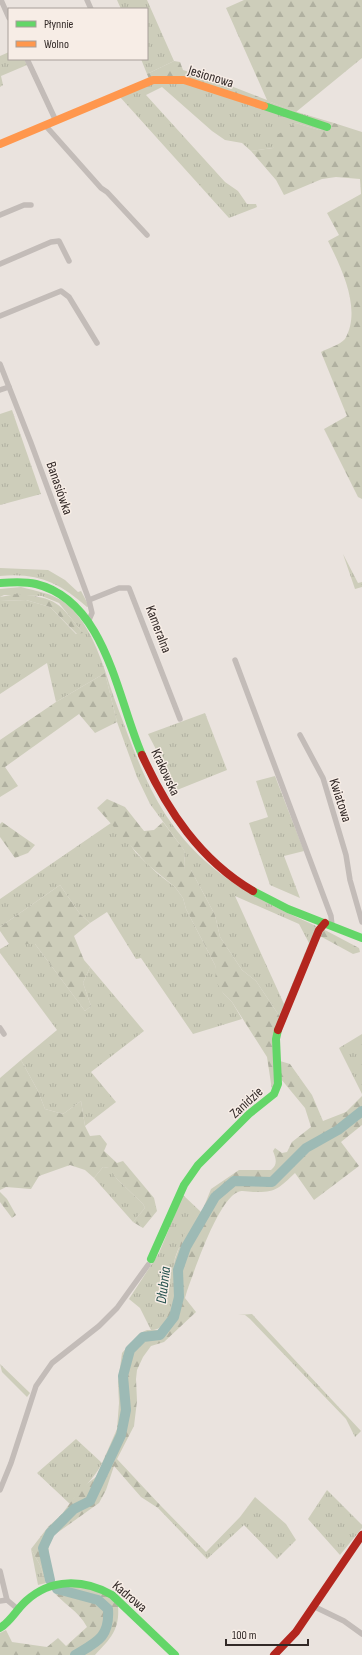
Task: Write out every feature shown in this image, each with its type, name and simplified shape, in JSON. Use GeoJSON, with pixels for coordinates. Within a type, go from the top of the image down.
{"type":"FeatureCollection","features":[{"type":"Feature","properties":{"kind":"street"},"geometry":{"type":"LineString","coordinates":[[1,0],[8,16]]}},
{"type":"Feature","properties":{"kind":"street"},"geometry":{"type":"LineString","coordinates":[[27,60],[56,121]]}},
{"type":"Feature","properties":{"kind":"street","name":"Jesionowa"},"geometry":{"type":"LineString","coordinates":[[0,144],[154,80],[184,80],[327,126]]}},
{"type":"Feature","properties":{"kind":"street"},"geometry":{"type":"LineString","coordinates":[[45,125],[101,188],[107,192],[147,235]]}},
{"type":"Feature","properties":{"kind":"street"},"geometry":{"type":"LineString","coordinates":[[0,215],[24,204],[31,205]]}},
{"type":"Feature","properties":{"kind":"street"},"geometry":{"type":"LineString","coordinates":[[0,264],[51,242],[59,241],[69,261]]}},
{"type":"Feature","properties":{"kind":"street"},"geometry":{"type":"LineString","coordinates":[[0,316],[61,291],[69,297],[97,343]]}},
{"type":"Feature","properties":{"kind":"street","name":"Banasiówka"},"geometry":{"type":"LineString","coordinates":[[0,364],[89,600],[92,613],[89,620]]}},
{"type":"Feature","properties":{"kind":"street"},"geometry":{"type":"LineString","coordinates":[[0,390],[9,387]]}},
{"type":"Feature","properties":{"kind":"street","name":"Krakowska"},"geometry":{"type":"LineString","coordinates":[[0,583],[24,582],[48,587],[73,602],[89,620],[103,648],[151,776],[171,813],[184,831],[215,864],[247,887],[274,902],[362,938]]}},
{"type":"Feature","properties":{"kind":"street","name":"Kameralna"},"geometry":{"type":"LineString","coordinates":[[89,600],[119,588],[129,588],[180,719]]}},
{"type":"Feature","properties":{"kind":"street"},"geometry":{"type":"LineString","coordinates":[[235,660],[331,916],[329,925]]}},
{"type":"Feature","properties":{"kind":"street","name":"Kwiatowa"},"geometry":{"type":"LineString","coordinates":[[300,735],[322,778],[346,855],[350,880],[362,922]]}},
{"type":"Feature","properties":{"kind":"street","name":"Zanidzie"},"geometry":{"type":"LineString","coordinates":[[0,1490],[11,1463],[36,1386],[52,1363],[99,1326],[116,1308],[149,1262],[184,1186],[198,1165],[249,1114],[274,1094],[278,1084],[276,1039],[278,1028],[319,930],[329,925]]}},
{"type":"Feature","properties":{"kind":"street"},"geometry":{"type":"LineString","coordinates":[[0,1028],[4,1034]]}},
{"type":"Feature","properties":{"kind":"street"},"geometry":{"type":"LineString","coordinates":[[274,1655],[296,1632],[362,1534]]}},
{"type":"Feature","properties":{"kind":"street"},"geometry":{"type":"LineString","coordinates":[[0,1571],[7,1600],[19,1610]]}},
{"type":"Feature","properties":{"kind":"street","name":"Kadrowa"},"geometry":{"type":"LineString","coordinates":[[0,1628],[11,1620],[34,1594],[49,1587],[71,1582],[89,1584],[102,1588],[112,1595],[175,1655]]}},
{"type":"Feature","properties":{"kind":"street"},"geometry":{"type":"LineString","coordinates":[[0,1601],[7,1600]]}},
{"type":"Feature","properties":{"kind":"street"},"geometry":{"type":"LineString","coordinates":[[313,1606],[344,1621],[362,1634]]}},
{"type":"Feature","properties":{"kind":"green space"},"geometry":{"type":"Polygon","coordinates":[[[117,0],[147,0],[174,61],[147,74],[141,60],[148,60],[148,8],[121,8],[117,0]]]}},
{"type":"Feature","properties":{"kind":"green space"},"geometry":{"type":"Polygon","coordinates":[[[244,0],[362,0],[362,58],[296,112],[268,101],[260,105],[184,77],[151,84],[147,74],[174,61],[180,62],[183,70],[218,81],[267,100],[226,8],[244,0]]]}},
{"type":"Feature","properties":{"kind":"green space"},"geometry":{"type":"Polygon","coordinates":[[[8,52],[8,60],[24,60],[27,65],[1,76],[3,85],[0,87],[0,56],[8,52]]]}},
{"type":"Feature","properties":{"kind":"green space"},"geometry":{"type":"Polygon","coordinates":[[[184,77],[268,101],[297,112],[334,123],[319,130],[296,123],[273,148],[251,151],[242,143],[225,140],[212,131],[162,87],[146,95],[225,182],[238,191],[247,204],[256,204],[257,207],[229,218],[120,97],[151,84],[184,77]]]}},
{"type":"Feature","properties":{"kind":"green space"},"geometry":{"type":"Polygon","coordinates":[[[296,123],[319,130],[334,123],[362,132],[362,499],[358,497],[324,429],[347,416],[321,352],[337,345],[345,339],[350,328],[351,315],[351,303],[344,277],[328,241],[339,235],[327,213],[361,194],[360,179],[336,177],[322,179],[284,195],[276,180],[251,151],[273,148],[277,135],[296,123]]]}},
{"type":"Feature","properties":{"kind":"green space"},"geometry":{"type":"Polygon","coordinates":[[[12,410],[41,494],[0,505],[0,414],[12,410]]]}},
{"type":"Feature","properties":{"kind":"green space"},"geometry":{"type":"Polygon","coordinates":[[[343,554],[358,583],[362,582],[362,587],[355,589],[343,554]]]}},
{"type":"Feature","properties":{"kind":"green space"},"geometry":{"type":"Polygon","coordinates":[[[0,568],[48,570],[65,580],[78,592],[81,591],[89,606],[87,607],[67,591],[47,581],[25,576],[0,576],[0,568]]]}},
{"type":"Feature","properties":{"kind":"green space"},"geometry":{"type":"Polygon","coordinates":[[[21,587],[54,596],[64,602],[74,612],[83,623],[97,649],[140,766],[155,796],[172,824],[186,842],[202,858],[237,885],[275,907],[316,926],[311,947],[280,1017],[256,981],[242,970],[220,937],[215,915],[191,870],[185,871],[184,850],[150,804],[137,777],[117,722],[105,673],[56,702],[47,663],[0,694],[0,601],[26,600],[50,607],[76,634],[82,632],[59,603],[42,596],[4,595],[0,597],[0,589],[21,587]],[[235,896],[284,1004],[309,943],[299,924],[235,896]]]}},
{"type":"Feature","properties":{"kind":"green space"},"geometry":{"type":"Polygon","coordinates":[[[17,594],[41,597],[56,603],[68,614],[83,633],[77,634],[50,607],[26,600],[0,601],[0,597],[17,594]]]}},
{"type":"Feature","properties":{"kind":"green space"},"geometry":{"type":"Polygon","coordinates":[[[105,673],[117,722],[95,733],[79,714],[5,767],[18,786],[0,797],[0,740],[56,702],[105,673]]]}},
{"type":"Feature","properties":{"kind":"green space"},"geometry":{"type":"Polygon","coordinates":[[[205,713],[227,770],[177,790],[148,734],[205,713]]]}},
{"type":"Feature","properties":{"kind":"green space"},"geometry":{"type":"Polygon","coordinates":[[[275,776],[304,851],[284,856],[300,898],[270,885],[249,823],[268,817],[256,781],[275,776]]]}},
{"type":"Feature","properties":{"kind":"green space"},"geometry":{"type":"Polygon","coordinates":[[[107,799],[125,807],[144,831],[154,830],[163,822],[184,850],[185,870],[191,870],[215,915],[220,937],[242,970],[256,981],[280,1017],[277,1083],[272,1090],[267,1057],[232,1002],[223,993],[215,980],[215,965],[186,909],[183,898],[175,887],[147,864],[97,808],[107,799]]]}},
{"type":"Feature","properties":{"kind":"green space"},"geometry":{"type":"Polygon","coordinates":[[[2,822],[35,845],[28,853],[15,858],[0,837],[0,824],[2,822]]]}},
{"type":"Feature","properties":{"kind":"green space"},"geometry":{"type":"Polygon","coordinates":[[[111,823],[125,837],[136,853],[158,874],[175,887],[183,898],[186,909],[215,965],[223,993],[232,1002],[242,1019],[193,1034],[141,958],[136,959],[107,912],[90,923],[80,914],[60,885],[0,927],[0,899],[111,823]]]}},
{"type":"Feature","properties":{"kind":"green space"},"geometry":{"type":"Polygon","coordinates":[[[60,885],[80,914],[90,923],[74,936],[84,960],[90,967],[83,983],[91,1006],[85,1011],[35,944],[9,944],[0,931],[0,927],[60,885]]]}},
{"type":"Feature","properties":{"kind":"green space"},"geometry":{"type":"Polygon","coordinates":[[[323,929],[359,948],[360,952],[353,954],[320,936],[323,929]]]}},
{"type":"Feature","properties":{"kind":"green space"},"geometry":{"type":"Polygon","coordinates":[[[9,944],[35,944],[85,1011],[91,1006],[83,983],[90,967],[144,1031],[91,1072],[116,1102],[85,1126],[81,1101],[63,1114],[45,1109],[38,1091],[21,1060],[57,1030],[0,953],[0,949],[9,944]]]}},
{"type":"Feature","properties":{"kind":"green space"},"geometry":{"type":"Polygon","coordinates":[[[362,1034],[362,1094],[339,1048],[362,1034]]]}},
{"type":"Feature","properties":{"kind":"green space"},"geometry":{"type":"Polygon","coordinates":[[[21,1060],[38,1091],[45,1109],[63,1114],[81,1101],[85,1126],[90,1136],[100,1135],[107,1144],[104,1151],[117,1163],[123,1161],[154,1198],[157,1211],[143,1228],[133,1222],[145,1208],[143,1204],[117,1179],[109,1168],[103,1167],[94,1178],[85,1170],[70,1165],[39,1176],[31,1189],[6,1187],[0,1190],[0,1078],[21,1060]]]}},
{"type":"Feature","properties":{"kind":"green space"},"geometry":{"type":"Polygon","coordinates":[[[280,1061],[290,1064],[312,1095],[323,1121],[346,1112],[362,1096],[362,1125],[341,1142],[359,1166],[314,1200],[295,1173],[281,1186],[267,1192],[240,1191],[230,1198],[215,1221],[208,1236],[187,1291],[185,1298],[196,1312],[164,1342],[151,1346],[143,1357],[137,1370],[137,1401],[134,1426],[117,1459],[160,1505],[158,1508],[141,1497],[114,1466],[106,1490],[99,1503],[50,1538],[49,1559],[54,1579],[46,1583],[40,1565],[31,1549],[48,1527],[62,1514],[81,1488],[96,1477],[117,1429],[119,1403],[118,1382],[122,1353],[140,1333],[147,1330],[159,1330],[165,1324],[175,1292],[173,1268],[184,1234],[203,1209],[211,1189],[239,1170],[271,1170],[276,1163],[273,1151],[275,1148],[282,1153],[287,1152],[292,1142],[311,1127],[305,1108],[281,1079],[280,1061]]]}},
{"type":"Feature","properties":{"kind":"green space"},"geometry":{"type":"Polygon","coordinates":[[[103,1167],[110,1168],[117,1179],[143,1204],[145,1208],[133,1222],[94,1178],[103,1167]]]}},
{"type":"Feature","properties":{"kind":"green space"},"geometry":{"type":"Polygon","coordinates":[[[0,1192],[7,1199],[16,1215],[12,1218],[0,1202],[0,1192]]]}},
{"type":"Feature","properties":{"kind":"green space"},"geometry":{"type":"Polygon","coordinates":[[[183,1195],[201,1212],[186,1234],[175,1258],[175,1297],[172,1310],[166,1322],[162,1326],[151,1330],[140,1308],[129,1299],[159,1253],[183,1195]]]}},
{"type":"Feature","properties":{"kind":"green space"},"geometry":{"type":"Polygon","coordinates":[[[252,1314],[361,1431],[355,1437],[346,1419],[250,1319],[245,1315],[238,1315],[252,1314]]]}},
{"type":"Feature","properties":{"kind":"green space"},"geometry":{"type":"Polygon","coordinates":[[[0,1364],[30,1393],[27,1397],[2,1372],[0,1364]]]}},
{"type":"Feature","properties":{"kind":"green space"},"geometry":{"type":"Polygon","coordinates":[[[76,1439],[102,1463],[99,1469],[70,1504],[37,1473],[76,1439]]]}},
{"type":"Feature","properties":{"kind":"green space"},"geometry":{"type":"Polygon","coordinates":[[[327,1490],[362,1525],[362,1528],[340,1555],[308,1519],[327,1490]]]}},
{"type":"Feature","properties":{"kind":"green space"},"geometry":{"type":"Polygon","coordinates":[[[255,1497],[286,1524],[296,1540],[277,1559],[244,1525],[207,1559],[158,1508],[160,1505],[206,1552],[240,1517],[255,1497]]]}},
{"type":"Feature","properties":{"kind":"green space"},"geometry":{"type":"Polygon","coordinates":[[[31,1549],[40,1565],[46,1583],[38,1585],[31,1549]]]}},
{"type":"Feature","properties":{"kind":"green space"},"geometry":{"type":"Polygon","coordinates":[[[60,1586],[77,1586],[104,1593],[118,1606],[116,1628],[105,1644],[95,1655],[0,1655],[0,1633],[6,1630],[12,1642],[47,1647],[58,1638],[66,1646],[87,1627],[79,1616],[52,1590],[60,1586]]]}},
{"type":"Feature","properties":{"kind":"waterway","name":"Dłubnia"},"geometry":{"type":"LineString","coordinates":[[50,1580],[43,1548],[50,1533],[74,1509],[90,1501],[121,1435],[126,1410],[123,1376],[130,1350],[143,1337],[160,1335],[174,1317],[179,1297],[178,1270],[186,1247],[215,1197],[234,1181],[272,1182],[306,1148],[338,1130],[362,1111]]}},
{"type":"Feature","properties":{"kind":"waterway","name":"Dłubnia"},"geometry":{"type":"LineString","coordinates":[[57,1589],[98,1600],[108,1609],[107,1626],[100,1638],[75,1655]]}},
{"type":"Feature","properties":{"kind":"traffic: fast"},"geometry":{"type":"LineString","coordinates":[[264,106],[327,127]]}},
{"type":"Feature","properties":{"kind":"traffic: fast"},"geometry":{"type":"LineString","coordinates":[[0,583],[22,582],[36,584],[60,594],[79,610],[94,631],[106,654],[142,755]]}},
{"type":"Feature","properties":{"kind":"traffic: fast"},"geometry":{"type":"LineString","coordinates":[[253,891],[288,909],[362,938]]}},
{"type":"Feature","properties":{"kind":"traffic: fast"},"geometry":{"type":"LineString","coordinates":[[151,1259],[184,1185],[198,1165],[249,1114],[274,1094],[278,1084],[276,1039],[278,1030]]}},
{"type":"Feature","properties":{"kind":"traffic: fast"},"geometry":{"type":"LineString","coordinates":[[0,1628],[26,1601],[36,1593],[57,1585],[68,1583],[79,1584],[90,1586],[112,1595],[175,1655]]}},
{"type":"Feature","properties":{"kind":"traffic: slow"},"geometry":{"type":"LineString","coordinates":[[0,144],[153,80],[184,80],[264,106]]}},
{"type":"Feature","properties":{"kind":"traffic: jam"},"geometry":{"type":"LineString","coordinates":[[142,755],[162,795],[187,832],[201,849],[217,864],[234,879],[253,891]]}},
{"type":"Feature","properties":{"kind":"traffic: jam"},"geometry":{"type":"LineString","coordinates":[[278,1030],[319,930],[325,923]]}},
{"type":"Feature","properties":{"kind":"traffic: jam"},"geometry":{"type":"LineString","coordinates":[[274,1655],[296,1632],[362,1535]]}}]}
